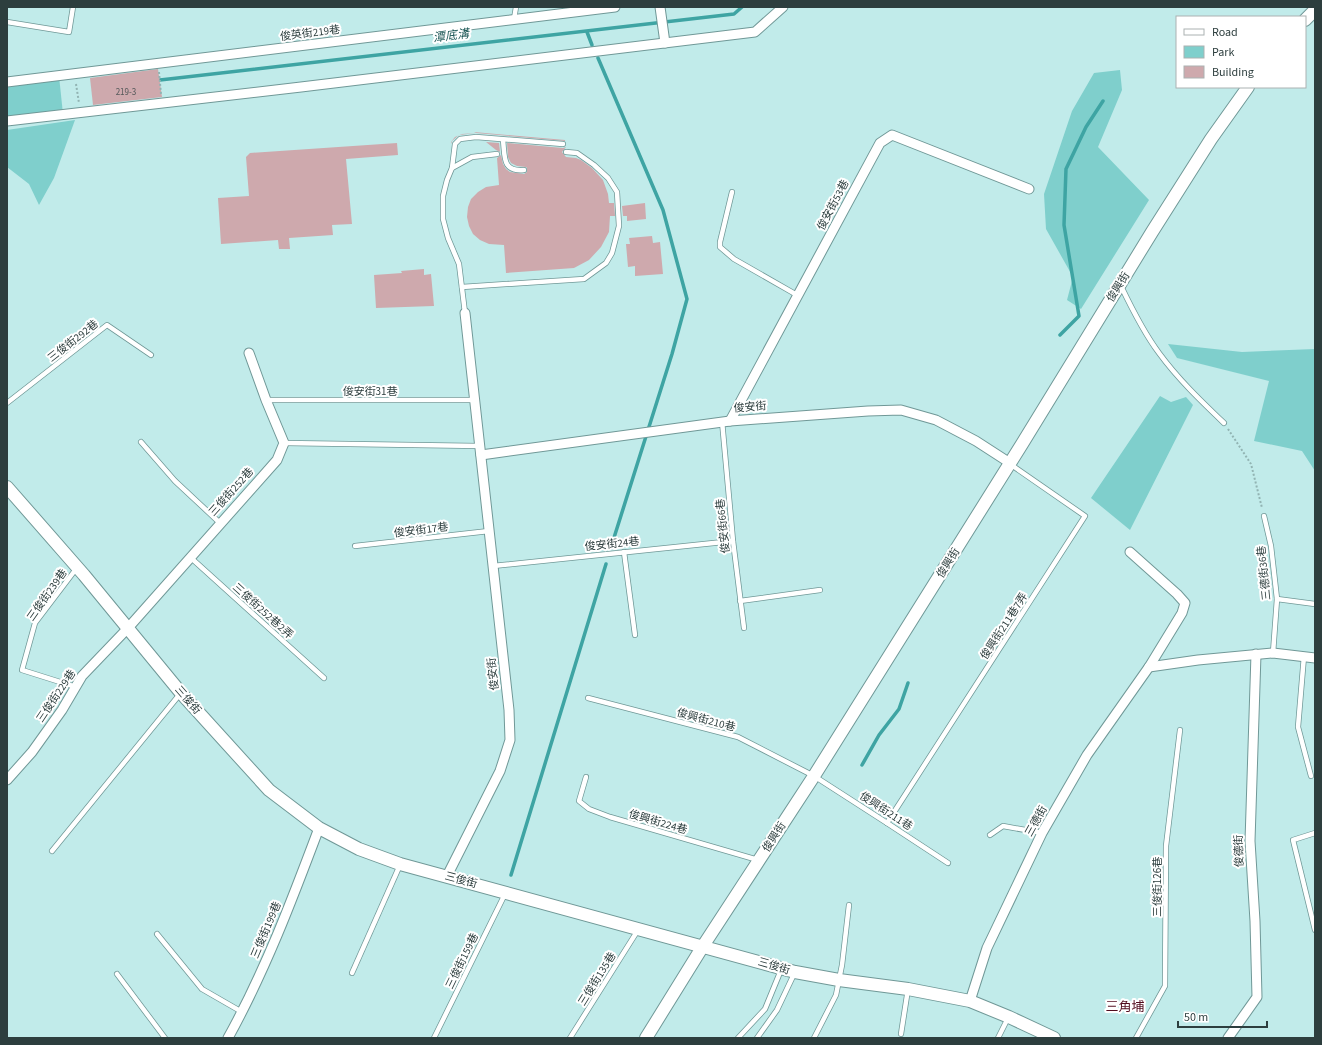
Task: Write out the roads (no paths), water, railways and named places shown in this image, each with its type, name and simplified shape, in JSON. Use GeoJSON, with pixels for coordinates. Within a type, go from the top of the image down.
{"type":"FeatureCollection","features":[{"type":"Feature","properties":{"kind":"street","name":"俊英街219巷"},"geometry":{"type":"LineString","coordinates":[[7,82],[615,7]]}},
{"type":"Feature","properties":{"kind":"street"},"geometry":{"type":"LineString","coordinates":[[660,7],[665,43]]}},
{"type":"Feature","properties":{"kind":"street"},"geometry":{"type":"LineString","coordinates":[[7,121],[754,32],[783,7]]}},
{"type":"Feature","properties":{"kind":"street"},"geometry":{"type":"LineString","coordinates":[[1306,19],[1315,10]]}},
{"type":"Feature","properties":{"kind":"street","name":"俊興街"},"geometry":{"type":"LineString","coordinates":[[646,1038],[703,946],[814,776],[1211,140],[1247,88]]}},
{"type":"Feature","properties":{"kind":"street","name":"俊安街53巷"},"geometry":{"type":"LineString","coordinates":[[726,421],[880,143],[892,134],[1029,189]]}},
{"type":"Feature","properties":{"kind":"street","name":"俊安街"},"geometry":{"type":"LineString","coordinates":[[447,876],[500,771],[510,740],[509,710],[465,313]]}},
{"type":"Feature","properties":{"kind":"street"},"geometry":{"type":"LineString","coordinates":[[249,353],[284,443]]}},
{"type":"Feature","properties":{"kind":"street","name":"俊安街"},"geometry":{"type":"LineString","coordinates":[[480,450],[641,433],[726,421],[901,410],[936,420],[976,441],[1010,464]]}},
{"type":"Feature","properties":{"kind":"street","name":"三俊街252巷"},"geometry":{"type":"LineString","coordinates":[[128,628],[276,460],[284,443]]}},
{"type":"Feature","properties":{"kind":"street","name":"三俊街"},"geometry":{"type":"LineString","coordinates":[[8,490],[77,568],[181,693],[269,790],[319,828],[359,849],[400,864],[795,972],[839,980],[908,989],[970,1001],[1054,1038]]}},
{"type":"Feature","properties":{"kind":"street","name":"三德街"},"geometry":{"type":"LineString","coordinates":[[970,1001],[987,948],[1042,833],[1087,755],[1149,667],[1182,613],[1185,603],[1178,594],[1130,552]]}},
{"type":"Feature","properties":{"kind":"street","name":"三俊街229巷"},"geometry":{"type":"LineString","coordinates":[[7,780],[32,752],[62,710],[82,676],[128,628]]}},
{"type":"Feature","properties":{"kind":"street"},"geometry":{"type":"LineString","coordinates":[[1149,667],[1198,660],[1273,653],[1315,658]]}},
{"type":"Feature","properties":{"kind":"street","name":"俊德街"},"geometry":{"type":"LineString","coordinates":[[1228,1038],[1257,996],[1255,921],[1250,841],[1256,654]]}},
{"type":"Feature","properties":{"kind":"street","name":"三俊街199巷"},"geometry":{"type":"LineString","coordinates":[[228,1038],[242,1012],[283,924],[319,828]]}},
{"type":"Feature","properties":{"kind":"lane"},"geometry":{"type":"LineString","coordinates":[[7,22],[69,32],[73,7]]}},
{"type":"Feature","properties":{"kind":"lane"},"geometry":{"type":"LineString","coordinates":[[514,20],[516,7]]}},
{"type":"Feature","properties":{"kind":"lane"},"geometry":{"type":"LineString","coordinates":[[465,313],[459,264],[448,238],[443,219],[443,196],[452,168],[455,144],[460,139],[476,137],[563,144]]}},
{"type":"Feature","properties":{"kind":"lane"},"geometry":{"type":"LineString","coordinates":[[502,140],[505,163],[510,168],[524,170]]}},
{"type":"Feature","properties":{"kind":"lane"},"geometry":{"type":"LineString","coordinates":[[462,287],[584,279],[606,263],[612,253],[619,226],[617,192],[608,178],[594,164],[577,153],[566,152]]}},
{"type":"Feature","properties":{"kind":"lane"},"geometry":{"type":"LineString","coordinates":[[452,168],[472,157],[497,154]]}},
{"type":"Feature","properties":{"kind":"lane"},"geometry":{"type":"LineString","coordinates":[[732,192],[720,247],[734,258],[797,295]]}},
{"type":"Feature","properties":{"kind":"lane"},"geometry":{"type":"LineString","coordinates":[[1120,285],[1136,316],[1158,352],[1190,391],[1224,423]]}},
{"type":"Feature","properties":{"kind":"lane","name":"三俊街292巷"},"geometry":{"type":"LineString","coordinates":[[7,403],[107,325],[151,355]]}},
{"type":"Feature","properties":{"kind":"lane","name":"俊安街31巷"},"geometry":{"type":"LineString","coordinates":[[266,400],[474,400]]}},
{"type":"Feature","properties":{"kind":"lane","name":"俊安街66巷"},"geometry":{"type":"LineString","coordinates":[[726,421],[733,541],[744,628]]}},
{"type":"Feature","properties":{"kind":"lane"},"geometry":{"type":"LineString","coordinates":[[142,442],[175,481],[220,523]]}},
{"type":"Feature","properties":{"kind":"lane"},"geometry":{"type":"LineString","coordinates":[[284,443],[480,450]]}},
{"type":"Feature","properties":{"kind":"lane","name":"俊興街211巷7弄"},"geometry":{"type":"LineString","coordinates":[[887,822],[1085,516],[1010,464]]}},
{"type":"Feature","properties":{"kind":"lane","name":"三德街36巷"},"geometry":{"type":"LineString","coordinates":[[1264,516],[1271,546],[1277,599],[1273,653]]}},
{"type":"Feature","properties":{"kind":"lane","name":"俊安街17巷"},"geometry":{"type":"LineString","coordinates":[[355,546],[489,531]]}},
{"type":"Feature","properties":{"kind":"lane","name":"俊安街24巷"},"geometry":{"type":"LineString","coordinates":[[493,566],[733,541]]}},
{"type":"Feature","properties":{"kind":"lane"},"geometry":{"type":"LineString","coordinates":[[624,552],[635,635]]}},
{"type":"Feature","properties":{"kind":"lane","name":"三俊街252巷2弄"},"geometry":{"type":"LineString","coordinates":[[190,557],[324,678]]}},
{"type":"Feature","properties":{"kind":"lane","name":"三俊街239巷"},"geometry":{"type":"LineString","coordinates":[[76,686],[22,670],[35,623],[77,568]]}},
{"type":"Feature","properties":{"kind":"lane"},"geometry":{"type":"LineString","coordinates":[[740,601],[820,590]]}},
{"type":"Feature","properties":{"kind":"lane"},"geometry":{"type":"LineString","coordinates":[[1277,599],[1315,604]]}},
{"type":"Feature","properties":{"kind":"lane"},"geometry":{"type":"LineString","coordinates":[[1304,656],[1298,727],[1311,776]]}},
{"type":"Feature","properties":{"kind":"lane"},"geometry":{"type":"LineString","coordinates":[[52,851],[181,693]]}},
{"type":"Feature","properties":{"kind":"lane","name":"俊興街210巷"},"geometry":{"type":"LineString","coordinates":[[588,698],[738,737],[814,776]]}},
{"type":"Feature","properties":{"kind":"lane","name":"三俊街126巷"},"geometry":{"type":"LineString","coordinates":[[1136,1038],[1165,986],[1166,846],[1180,730]]}},
{"type":"Feature","properties":{"kind":"lane","name":"俊興街211巷"},"geometry":{"type":"LineString","coordinates":[[814,776],[948,863]]}},
{"type":"Feature","properties":{"kind":"lane","name":"俊興街224巷"},"geometry":{"type":"LineString","coordinates":[[586,777],[579,801],[589,809],[624,821],[759,860]]}},
{"type":"Feature","properties":{"kind":"lane"},"geometry":{"type":"LineString","coordinates":[[990,835],[1003,826],[1042,833]]}},
{"type":"Feature","properties":{"kind":"lane"},"geometry":{"type":"LineString","coordinates":[[1315,833],[1293,840],[1315,930]]}},
{"type":"Feature","properties":{"kind":"lane"},"geometry":{"type":"LineString","coordinates":[[352,973],[400,864]]}},
{"type":"Feature","properties":{"kind":"lane","name":"三俊街159巷"},"geometry":{"type":"LineString","coordinates":[[434,1038],[506,892]]}},
{"type":"Feature","properties":{"kind":"lane"},"geometry":{"type":"LineString","coordinates":[[814,1038],[836,995],[849,905]]}},
{"type":"Feature","properties":{"kind":"lane","name":"三俊街135巷"},"geometry":{"type":"LineString","coordinates":[[570,1038],[639,929]]}},
{"type":"Feature","properties":{"kind":"lane"},"geometry":{"type":"LineString","coordinates":[[157,934],[202,989],[242,1012]]}},
{"type":"Feature","properties":{"kind":"lane"},"geometry":{"type":"LineString","coordinates":[[738,1038],[765,1009],[782,968]]}},
{"type":"Feature","properties":{"kind":"lane"},"geometry":{"type":"LineString","coordinates":[[757,1038],[777,1010],[795,972]]}},
{"type":"Feature","properties":{"kind":"lane"},"geometry":{"type":"LineString","coordinates":[[117,974],[165,1038]]}},
{"type":"Feature","properties":{"kind":"lane"},"geometry":{"type":"LineString","coordinates":[[902,1034],[908,989]]}},
{"type":"Feature","properties":{"kind":"lane"},"geometry":{"type":"LineString","coordinates":[[998,1038],[1009,1017]]}},
{"type":"Feature","properties":{"kind":"waterway","name":"潭底溝"},"geometry":{"type":"LineString","coordinates":[[160,80],[734,14],[742,7]]}},
{"type":"Feature","properties":{"kind":"waterway"},"geometry":{"type":"LineString","coordinates":[[587,32],[592,45]]}},
{"type":"Feature","properties":{"kind":"waterway"},"geometry":{"type":"LineString","coordinates":[[598,58],[663,210],[687,299],[672,354],[612,544]]}},
{"type":"Feature","properties":{"kind":"waterway"},"geometry":{"type":"LineString","coordinates":[[1060,335],[1079,316],[1064,225],[1066,169],[1086,127],[1103,101]]}},
{"type":"Feature","properties":{"kind":"waterway"},"geometry":{"type":"LineString","coordinates":[[511,875],[606,564]]}},
{"type":"Feature","properties":{"kind":"waterway"},"geometry":{"type":"LineString","coordinates":[[862,765],[879,735],[899,709],[908,683]]}},
{"type":"Feature","properties":{"kind":"district","name":"三角埔"},"geometry":{"type":"Point","coordinates":[1125,1007]}}]}
